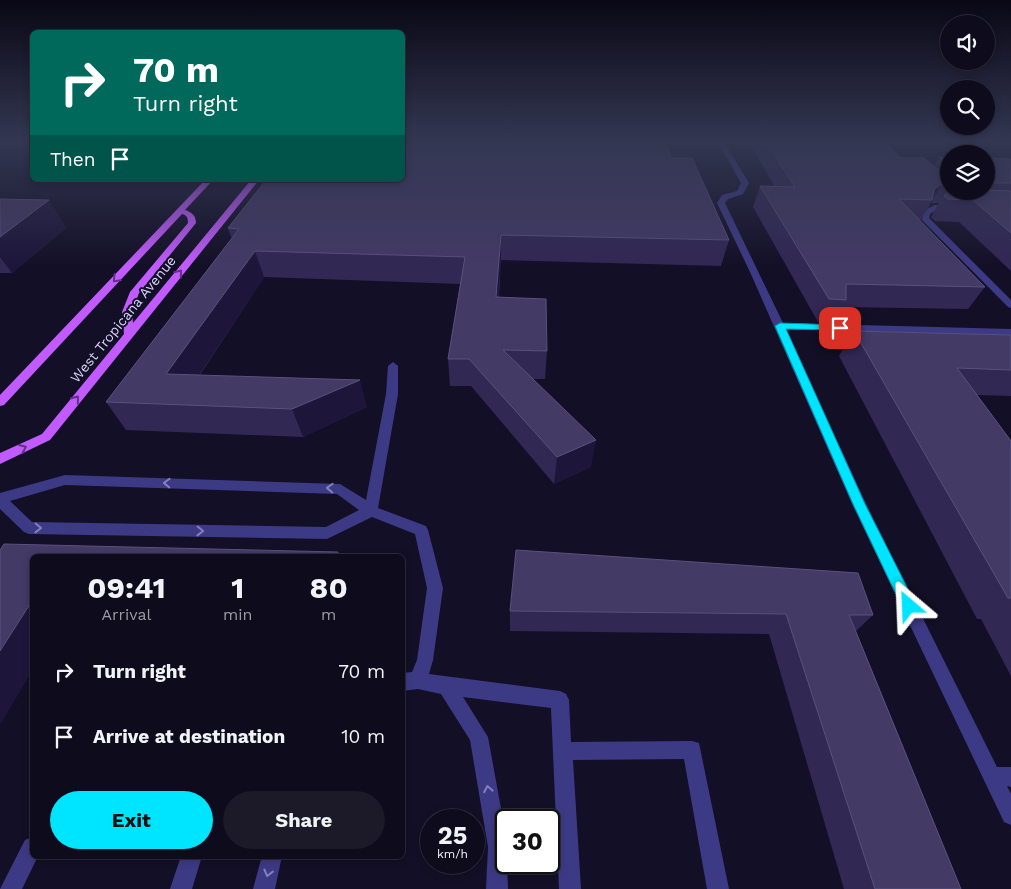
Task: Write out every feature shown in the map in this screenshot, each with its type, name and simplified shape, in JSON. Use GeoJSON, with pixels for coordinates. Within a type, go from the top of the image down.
{"type":"FeatureCollection","features":[{"type":"Feature","properties":{"kind":"main road","name":"West Tropicana Avenue"},"geometry":{"type":"LineString","coordinates":[[0,402],[206,183]]}},
{"type":"Feature","properties":{"kind":"main road","name":"West Tropicana Avenue"},"geometry":{"type":"LineString","coordinates":[[0,458],[46,437],[252,183]]}},
{"type":"Feature","properties":{"kind":"main road"},"geometry":{"type":"LineString","coordinates":[[129,335],[127,312],[135,292],[192,223],[192,218],[188,213],[180,211]]}},
{"type":"Feature","properties":{"kind":"street"},"geometry":{"type":"LineString","coordinates":[[745,183],[740,192],[725,198],[721,203],[780,326],[859,504],[1001,777],[1011,816]]}},
{"type":"Feature","properties":{"kind":"street"},"geometry":{"type":"LineString","coordinates":[[947,201],[954,208]]}},
{"type":"Feature","properties":{"kind":"street"},"geometry":{"type":"LineString","coordinates":[[964,208],[935,207],[926,213],[926,218],[1011,305]]}},
{"type":"Feature","properties":{"kind":"street"},"geometry":{"type":"LineString","coordinates":[[780,326],[1011,332]]}},
{"type":"Feature","properties":{"kind":"street"},"geometry":{"type":"LineString","coordinates":[[372,511],[392,394],[393,366]]}},
{"type":"Feature","properties":{"kind":"street"},"geometry":{"type":"LineString","coordinates":[[372,511],[327,534],[29,528],[0,499],[64,480],[330,488],[340,489],[372,511],[421,530],[435,588],[425,660],[410,681],[560,700],[570,889]]}},
{"type":"Feature","properties":{"kind":"street"},"geometry":{"type":"LineString","coordinates":[[446,686],[479,738],[498,847],[496,889]]}},
{"type":"Feature","properties":{"kind":"street"},"geometry":{"type":"LineString","coordinates":[[563,751],[692,750],[718,889]]}},
{"type":"Feature","properties":{"kind":"street"},"geometry":{"type":"LineString","coordinates":[[11,889],[30,851]]}},
{"type":"Feature","properties":{"kind":"street"},"geometry":{"type":"LineString","coordinates":[[181,889],[191,859]]}},
{"type":"Feature","properties":{"kind":"street"},"geometry":{"type":"LineString","coordinates":[[264,889],[271,859]]}},
{"type":"Feature","properties":{"kind":"building"},"geometry":{"type":"Polygon","coordinates":[[[263,183],[704,183],[729,240],[501,235],[496,297],[546,299],[547,351],[503,350],[596,440],[557,457],[469,359],[448,359],[465,257],[255,251],[166,374],[360,380],[292,409],[106,402],[239,229],[228,228],[263,183]]]}},
{"type":"Feature","properties":{"kind":"building"},"geometry":{"type":"Polygon","coordinates":[[[793,183],[940,183],[934,189],[932,200],[899,199],[985,287],[846,284],[846,300],[829,299],[760,186],[795,187],[793,183]]]}},
{"type":"Feature","properties":{"kind":"building"},"geometry":{"type":"Polygon","coordinates":[[[995,190],[1011,191],[1011,233],[973,200],[995,200],[995,190]]]}},
{"type":"Feature","properties":{"kind":"building"},"geometry":{"type":"Polygon","coordinates":[[[0,199],[49,200],[0,237],[0,199]]]}},
{"type":"Feature","properties":{"kind":"building"},"geometry":{"type":"Polygon","coordinates":[[[854,331],[1011,335],[1011,370],[957,368],[1011,441],[1011,598],[1008,598],[854,331]]]}},
{"type":"Feature","properties":{"kind":"building"},"geometry":{"type":"Polygon","coordinates":[[[4,544],[338,552],[338,554],[30,554],[30,604],[0,651],[0,550],[4,544]]]}},
{"type":"Feature","properties":{"kind":"building"},"geometry":{"type":"Polygon","coordinates":[[[516,550],[858,573],[873,615],[849,615],[961,889],[875,889],[786,614],[510,611],[516,550]]]}},
{"type":"Feature","properties":{"kind":"route"},"geometry":{"type":"LineString","coordinates":[[840,328],[780,326],[859,504],[909,606]]}}]}
